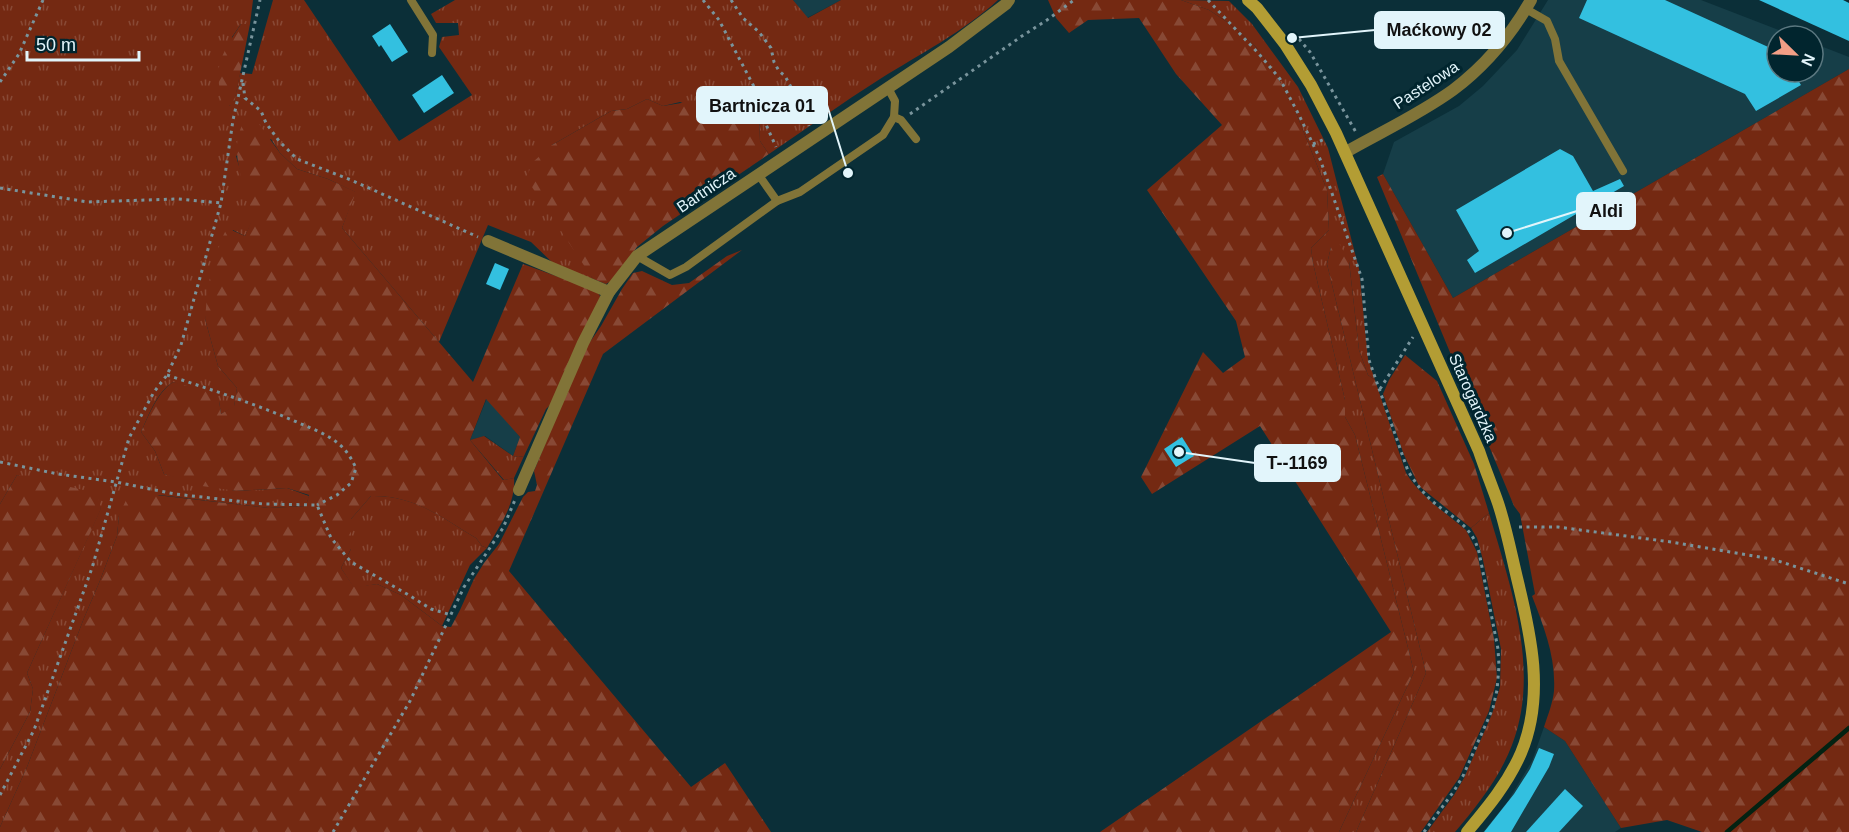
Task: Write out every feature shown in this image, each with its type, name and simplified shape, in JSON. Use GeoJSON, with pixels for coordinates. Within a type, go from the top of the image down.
{"type":"FeatureCollection","features":[{"type":"Feature","properties":{"kind":"main road","name":"Starogardzka"},"geometry":{"type":"LineString","coordinates":[[1248,0],[1285,44],[1311,85],[1346,152],[1479,452],[1505,527],[1527,622],[1534,671],[1533,711],[1522,751],[1508,780],[1467,832]]}},
{"type":"Feature","properties":{"kind":"street","name":"Bartnicza"},"geometry":{"type":"LineString","coordinates":[[519,490],[609,292],[637,256],[949,47],[1009,0]]}},
{"type":"Feature","properties":{"kind":"street","name":"Pastelowa"},"geometry":{"type":"LineString","coordinates":[[1346,152],[1453,90],[1492,55],[1528,5]]}},
{"type":"Feature","properties":{"kind":"street"},"geometry":{"type":"LineString","coordinates":[[488,241],[609,292]]}},
{"type":"Feature","properties":{"kind":"lane"},"geometry":{"type":"LineString","coordinates":[[411,0],[433,35],[432,53]]}},
{"type":"Feature","properties":{"kind":"lane"},"geometry":{"type":"LineString","coordinates":[[1528,5],[1546,21],[1555,39],[1559,61],[1623,171]]}},
{"type":"Feature","properties":{"kind":"lane"},"geometry":{"type":"LineString","coordinates":[[888,88],[895,101],[898,118],[916,139]]}},
{"type":"Feature","properties":{"kind":"lane"},"geometry":{"type":"LineString","coordinates":[[637,256],[670,275],[686,267],[777,201],[800,192],[883,135],[898,118]]}},
{"type":"Feature","properties":{"kind":"lane"},"geometry":{"type":"LineString","coordinates":[[758,174],[777,201]]}},
{"type":"Feature","properties":{"kind":"path"},"geometry":{"type":"LineString","coordinates":[[0,82],[19,54],[43,0]]}},
{"type":"Feature","properties":{"kind":"path"},"geometry":{"type":"LineString","coordinates":[[0,795],[34,730],[92,568],[129,438],[153,392],[167,375],[181,345],[221,203],[232,120],[243,81],[260,0]]}},
{"type":"Feature","properties":{"kind":"path"},"geometry":{"type":"LineString","coordinates":[[703,0],[719,20],[761,100],[764,120],[781,159]]}},
{"type":"Feature","properties":{"kind":"path"},"geometry":{"type":"LineString","coordinates":[[731,0],[743,18],[759,32],[771,48],[774,62],[785,76],[799,102],[814,137]]}},
{"type":"Feature","properties":{"kind":"path"},"geometry":{"type":"LineString","coordinates":[[898,118],[1074,0]]}},
{"type":"Feature","properties":{"kind":"path"},"geometry":{"type":"LineString","coordinates":[[1208,0],[1280,79],[1299,115],[1320,159],[1362,279],[1369,360],[1408,471],[1430,499],[1469,530],[1476,542],[1498,649],[1499,678],[1493,708],[1463,776],[1424,832]]}},
{"type":"Feature","properties":{"kind":"path"},"geometry":{"type":"LineString","coordinates":[[243,81],[245,98],[261,111],[266,123],[279,141],[297,159],[351,180],[488,241]]}},
{"type":"Feature","properties":{"kind":"path"},"geometry":{"type":"LineString","coordinates":[[0,188],[88,202],[178,199],[221,203]]}},
{"type":"Feature","properties":{"kind":"path"},"geometry":{"type":"LineString","coordinates":[[1380,389],[1422,322]]}},
{"type":"Feature","properties":{"kind":"path"},"geometry":{"type":"LineString","coordinates":[[0,462],[175,494],[263,504],[317,505],[337,495],[351,483],[356,468],[351,458],[340,445],[319,432],[230,395],[167,375]]}},
{"type":"Feature","properties":{"kind":"path"},"geometry":{"type":"LineString","coordinates":[[317,505],[331,538],[351,562],[431,609],[451,615]]}},
{"type":"Feature","properties":{"kind":"path"},"geometry":{"type":"LineString","coordinates":[[333,832],[410,701],[464,586],[503,528],[511,510]]}},
{"type":"Feature","properties":{"kind":"path"},"geometry":{"type":"LineString","coordinates":[[1505,527],[1558,527],[1671,542],[1772,559],[1849,584]]}},
{"type":"Feature","properties":{"kind":"shaded area"},"geometry":{"type":"Polygon","coordinates":[[[793,0],[841,0],[807,18],[793,0]]]}},
{"type":"Feature","properties":{"kind":"shaded area"},"geometry":{"type":"Polygon","coordinates":[[[1548,0],[1701,0],[1765,25],[1765,84],[1823,84],[1453,298],[1383,174],[1394,142],[1459,106],[1483,86],[1517,50],[1548,0]]]}},
{"type":"Feature","properties":{"kind":"shaded area"},"geometry":{"type":"Polygon","coordinates":[[[1825,48],[1849,57],[1849,69],[1825,83],[1825,48]]]}},
{"type":"Feature","properties":{"kind":"shaded area"},"geometry":{"type":"Polygon","coordinates":[[[487,398],[520,437],[513,456],[485,436],[470,440],[487,398]]]}},
{"type":"Feature","properties":{"kind":"shaded area"},"geometry":{"type":"Polygon","coordinates":[[[1544,727],[1565,741],[1621,828],[1615,832],[1483,832],[1508,801],[1532,761],[1544,727]]]}},
{"type":"Feature","properties":{"kind":"green space"},"geometry":{"type":"Polygon","coordinates":[[[0,0],[253,0],[250,24],[241,24],[232,37],[229,106],[234,103],[240,73],[252,74],[273,0],[304,0],[399,141],[472,95],[439,47],[442,37],[459,35],[458,23],[436,23],[431,14],[455,0],[793,0],[808,18],[841,0],[998,0],[956,32],[866,88],[769,154],[760,141],[759,110],[737,105],[719,118],[705,119],[701,110],[680,102],[663,106],[647,99],[627,109],[611,111],[552,145],[586,266],[593,279],[556,266],[531,242],[488,225],[439,342],[342,228],[355,192],[328,179],[297,169],[280,153],[271,139],[236,156],[254,217],[245,236],[233,230],[205,319],[218,366],[237,388],[234,407],[221,414],[219,401],[173,382],[158,398],[141,432],[155,451],[164,474],[236,491],[287,488],[309,496],[306,506],[269,508],[159,495],[119,515],[117,536],[27,767],[0,827],[0,769],[30,712],[33,689],[27,673],[101,508],[17,475],[0,504],[0,0]]]}},
{"type":"Feature","properties":{"kind":"green space"},"geometry":{"type":"Polygon","coordinates":[[[1048,0],[1181,0],[1209,10],[1230,24],[1256,47],[1275,73],[1292,103],[1327,190],[1329,230],[1311,248],[1313,263],[1345,400],[1345,417],[1355,435],[1414,672],[1339,832],[1100,832],[1391,632],[1260,426],[1152,494],[1141,477],[1203,352],[1223,373],[1245,357],[1236,321],[1147,190],[1222,125],[1176,74],[1139,18],[1088,20],[1069,33],[1056,18],[1048,0]]]}},
{"type":"Feature","properties":{"kind":"green space"},"geometry":{"type":"Polygon","coordinates":[[[1181,0],[1229,1],[1252,24],[1298,87],[1328,148],[1359,269],[1368,359],[1375,380],[1368,375],[1359,350],[1349,261],[1331,247],[1327,264],[1426,673],[1356,832],[1339,832],[1414,672],[1355,435],[1345,417],[1345,400],[1313,263],[1311,248],[1329,230],[1327,190],[1292,103],[1275,73],[1256,47],[1230,24],[1209,10],[1181,0]]]}},
{"type":"Feature","properties":{"kind":"green space"},"geometry":{"type":"Polygon","coordinates":[[[241,24],[250,24],[234,104],[229,106],[222,101],[219,67],[225,50],[241,24]]]}},
{"type":"Feature","properties":{"kind":"green space"},"geometry":{"type":"Polygon","coordinates":[[[1849,69],[1849,832],[1702,832],[1667,820],[1621,828],[1565,741],[1544,727],[1553,695],[1553,666],[1545,631],[1532,596],[1535,594],[1520,514],[1514,506],[1377,177],[1383,174],[1453,298],[1849,69]]]}},
{"type":"Feature","properties":{"kind":"green space"},"geometry":{"type":"Polygon","coordinates":[[[647,99],[663,106],[693,101],[706,119],[719,118],[737,105],[754,103],[759,110],[760,141],[769,154],[663,226],[637,247],[613,280],[606,284],[593,279],[526,178],[533,162],[552,145],[611,111],[627,109],[647,99]]]}},
{"type":"Feature","properties":{"kind":"green space"},"geometry":{"type":"Polygon","coordinates":[[[251,118],[259,124],[280,153],[297,169],[328,179],[356,192],[342,228],[473,382],[523,264],[597,291],[600,296],[599,304],[555,400],[546,409],[524,456],[513,456],[520,437],[486,399],[470,440],[503,480],[514,478],[510,506],[487,548],[482,546],[476,538],[439,515],[401,499],[371,496],[351,519],[351,549],[341,568],[354,587],[377,584],[401,595],[442,626],[451,627],[474,579],[499,544],[523,497],[528,492],[535,491],[537,485],[534,471],[583,352],[633,273],[642,271],[672,285],[689,283],[727,256],[742,250],[603,354],[509,571],[691,787],[725,763],[771,832],[0,832],[0,827],[27,767],[117,536],[119,515],[130,492],[269,508],[306,506],[309,495],[287,488],[236,491],[202,486],[164,474],[155,451],[141,432],[158,398],[173,382],[216,394],[221,414],[234,406],[237,388],[218,366],[205,319],[208,285],[221,240],[227,228],[245,236],[253,217],[237,155],[240,130],[246,119],[251,118]]]}},
{"type":"Feature","properties":{"kind":"green space"},"geometry":{"type":"Polygon","coordinates":[[[1339,243],[1349,261],[1359,350],[1368,375],[1375,380],[1406,473],[1426,497],[1466,530],[1477,552],[1494,639],[1497,678],[1489,711],[1459,778],[1421,832],[1356,832],[1426,673],[1327,264],[1331,247],[1339,243]]]}},
{"type":"Feature","properties":{"kind":"green space"},"geometry":{"type":"Polygon","coordinates":[[[1405,355],[1437,381],[1474,464],[1489,513],[1471,528],[1419,486],[1404,455],[1383,394],[1405,355]]]}},
{"type":"Feature","properties":{"kind":"green space"},"geometry":{"type":"Polygon","coordinates":[[[484,436],[513,456],[524,456],[514,478],[504,480],[470,440],[484,436]]]}},
{"type":"Feature","properties":{"kind":"green space"},"geometry":{"type":"Polygon","coordinates":[[[17,475],[97,493],[101,509],[27,673],[33,689],[30,712],[0,769],[0,504],[17,475]]]}},
{"type":"Feature","properties":{"kind":"green space"},"geometry":{"type":"Polygon","coordinates":[[[371,496],[401,499],[414,503],[439,515],[476,538],[482,546],[487,548],[470,565],[442,626],[401,595],[377,584],[354,588],[341,568],[351,549],[351,519],[371,496]]]}},
{"type":"Feature","properties":{"kind":"green space"},"geometry":{"type":"Polygon","coordinates":[[[1489,513],[1506,569],[1519,628],[1524,687],[1520,716],[1507,757],[1472,812],[1455,832],[1427,832],[1464,778],[1492,714],[1500,687],[1501,649],[1483,560],[1477,538],[1471,528],[1489,513]]]}},
{"type":"Feature","properties":{"kind":"building"},"geometry":{"type":"Polygon","coordinates":[[[1587,0],[1665,0],[1765,46],[1765,84],[1801,85],[1756,111],[1745,94],[1579,18],[1587,0]]]}},
{"type":"Feature","properties":{"kind":"building"},"geometry":{"type":"Polygon","coordinates":[[[1759,0],[1843,0],[1849,3],[1849,41],[1825,30],[1825,24],[1812,24],[1759,0]]]}},
{"type":"Feature","properties":{"kind":"building"},"geometry":{"type":"Polygon","coordinates":[[[390,24],[408,52],[392,62],[372,36],[390,24]]]}},
{"type":"Feature","properties":{"kind":"building"},"geometry":{"type":"Polygon","coordinates":[[[442,75],[454,93],[424,113],[412,95],[442,75]]]}},
{"type":"Feature","properties":{"kind":"building"},"geometry":{"type":"Polygon","coordinates":[[[1560,149],[1573,156],[1593,191],[1620,179],[1624,186],[1475,273],[1467,260],[1479,251],[1456,210],[1560,149]]]}},
{"type":"Feature","properties":{"kind":"building"},"geometry":{"type":"Polygon","coordinates":[[[495,263],[509,269],[500,290],[486,284],[495,263]]]}},
{"type":"Feature","properties":{"kind":"building"},"geometry":{"type":"Polygon","coordinates":[[[1182,437],[1194,456],[1176,467],[1164,449],[1182,437]]]}},
{"type":"Feature","properties":{"kind":"building"},"geometry":{"type":"Polygon","coordinates":[[[1539,748],[1554,754],[1549,767],[1511,832],[1484,832],[1514,794],[1530,769],[1539,748]]]}},
{"type":"Feature","properties":{"kind":"building"},"geometry":{"type":"Polygon","coordinates":[[[1565,789],[1583,806],[1559,832],[1526,832],[1565,789]]]}},
{"type":"Feature","properties":{"kind":"waterway"},"geometry":{"type":"LineString","coordinates":[[1727,832],[1849,728]]}},
{"type":"Feature","properties":{"kind":"place","name":"Maćkowy 02"},"geometry":{"type":"Point","coordinates":[1292,38]}},
{"type":"Feature","properties":{"kind":"place","name":"Bartnicza 01"},"geometry":{"type":"Point","coordinates":[848,173]}},
{"type":"Feature","properties":{"kind":"place","name":"Aldi"},"geometry":{"type":"Point","coordinates":[1507,233]}},
{"type":"Feature","properties":{"kind":"place","name":"T--1169"},"geometry":{"type":"Point","coordinates":[1179,452]}}]}
